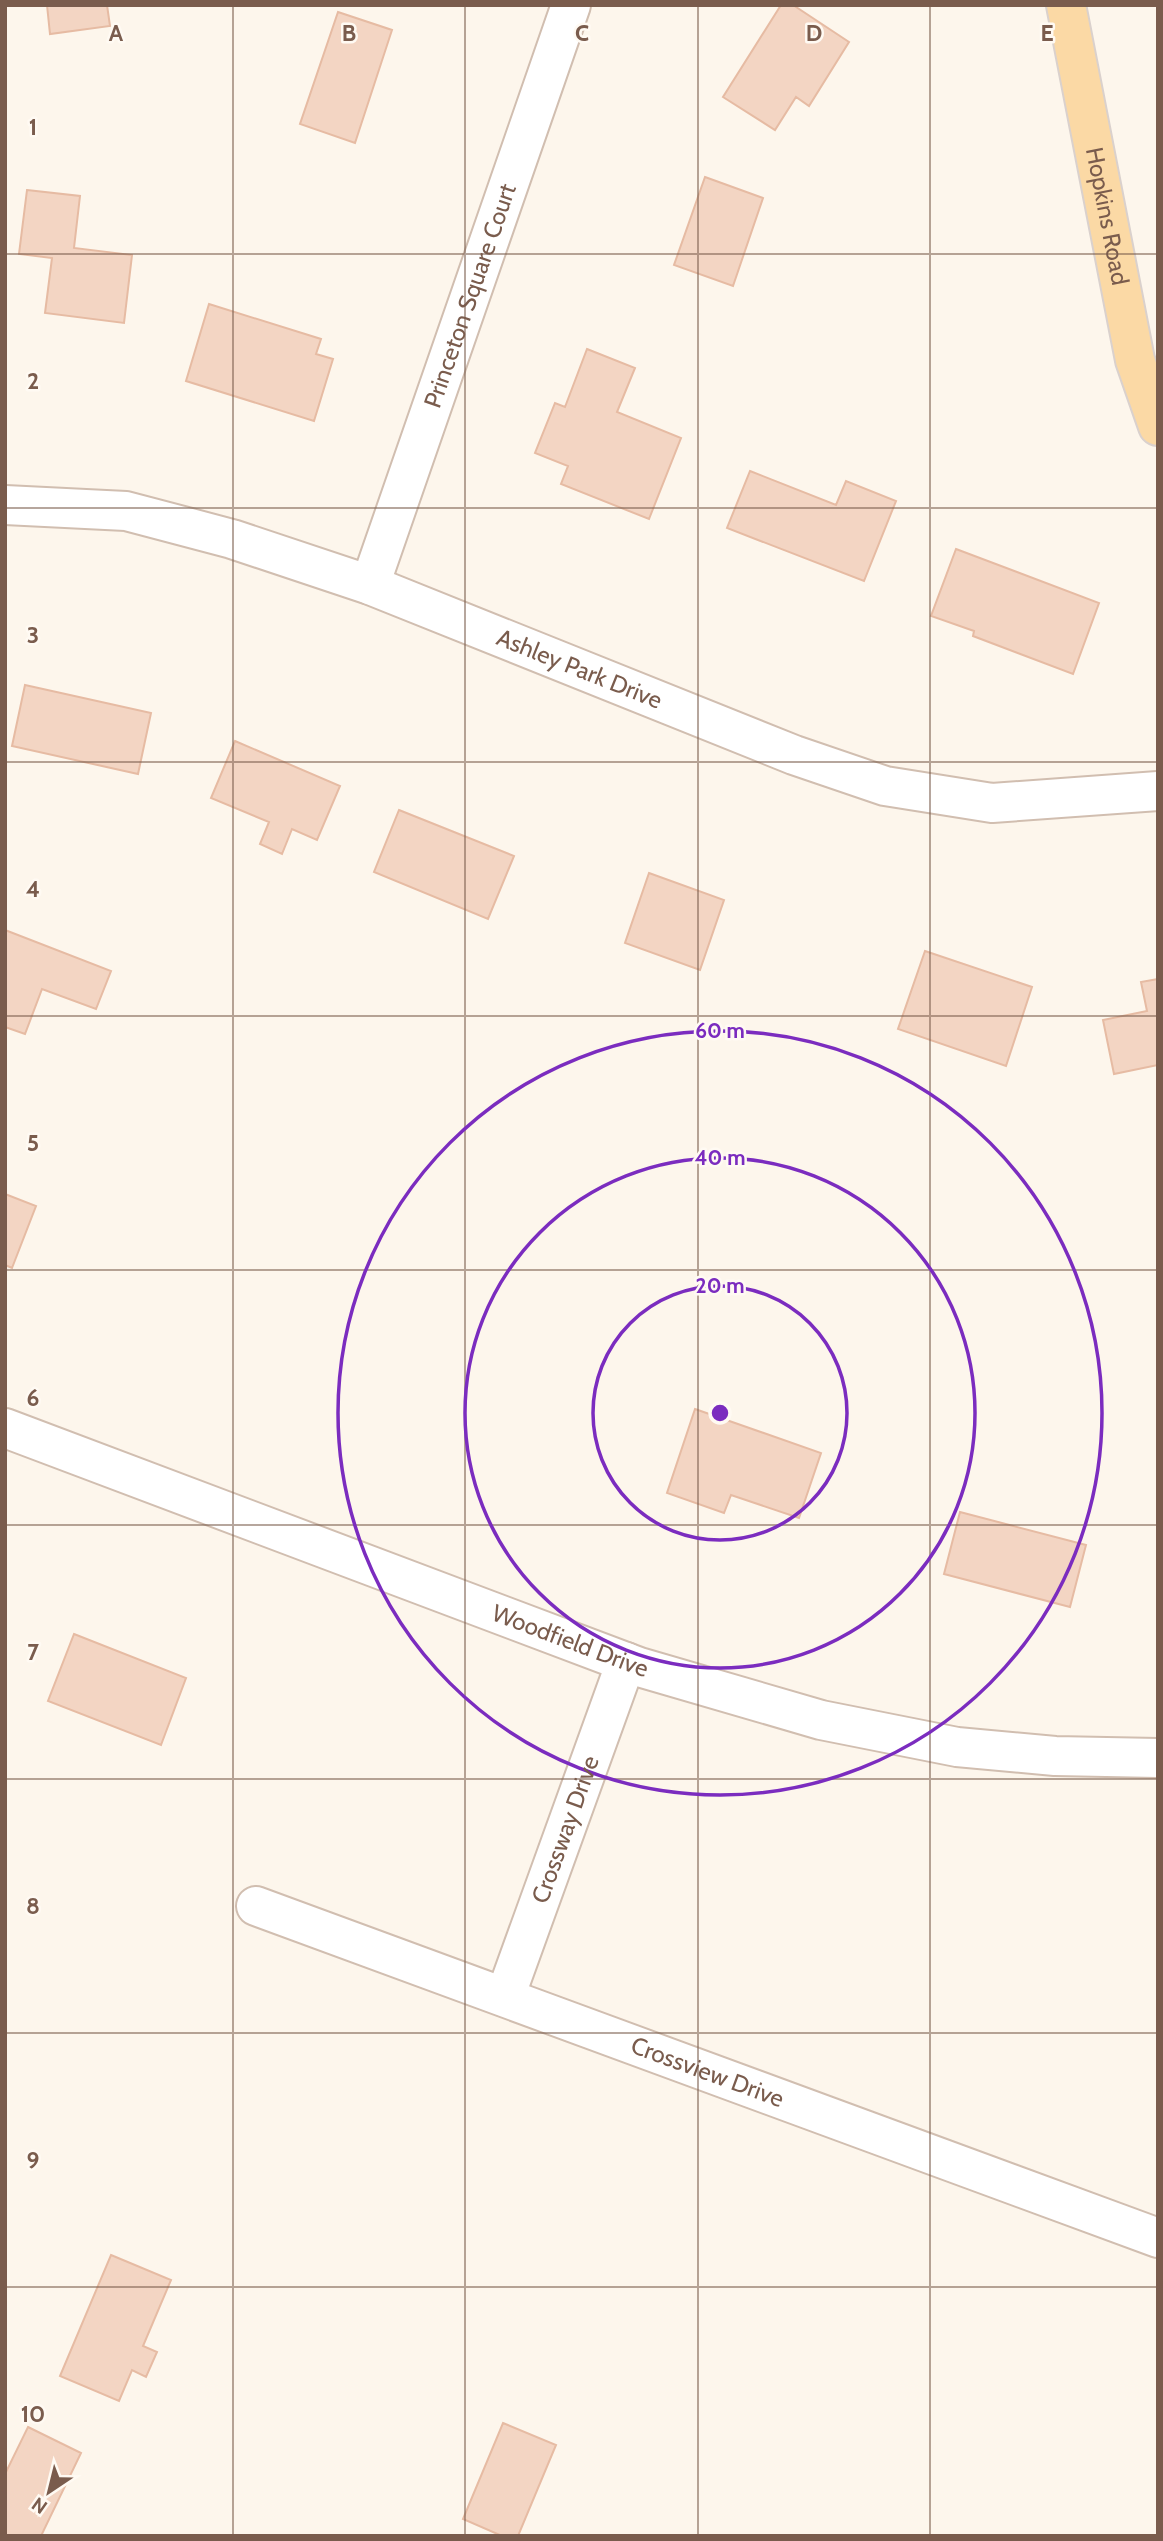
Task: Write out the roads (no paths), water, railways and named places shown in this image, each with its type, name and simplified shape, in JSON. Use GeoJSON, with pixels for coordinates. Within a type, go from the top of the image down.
{"type":"FeatureCollection","features":[{"type":"Feature","properties":{"kind":"main road","name":"Hopkins Road"},"geometry":{"type":"LineString","coordinates":[[1066,5],[1135,360],[1158,426]]}},
{"type":"Feature","properties":{"kind":"street","name":"Princeton Square Court"},"geometry":{"type":"LineString","coordinates":[[370,586],[571,5]]}},
{"type":"Feature","properties":{"kind":"street","name":"Ashley Park Drive"},"geometry":{"type":"LineString","coordinates":[[5,505],[126,511],[232,539],[370,586],[794,755],[886,786],[992,803],[1158,791]]}},
{"type":"Feature","properties":{"kind":"street","name":"Woodfield Drive"},"geometry":{"type":"LineString","coordinates":[[5,1428],[626,1662],[821,1720],[957,1747],[1055,1756],[1158,1758]]}},
{"type":"Feature","properties":{"kind":"street","name":"Crossway Drive"},"geometry":{"type":"LineString","coordinates":[[505,1997],[626,1662]]}},
{"type":"Feature","properties":{"kind":"street","name":"Crossview Drive"},"geometry":{"type":"LineString","coordinates":[[256,1906],[1158,2238]]}}]}
